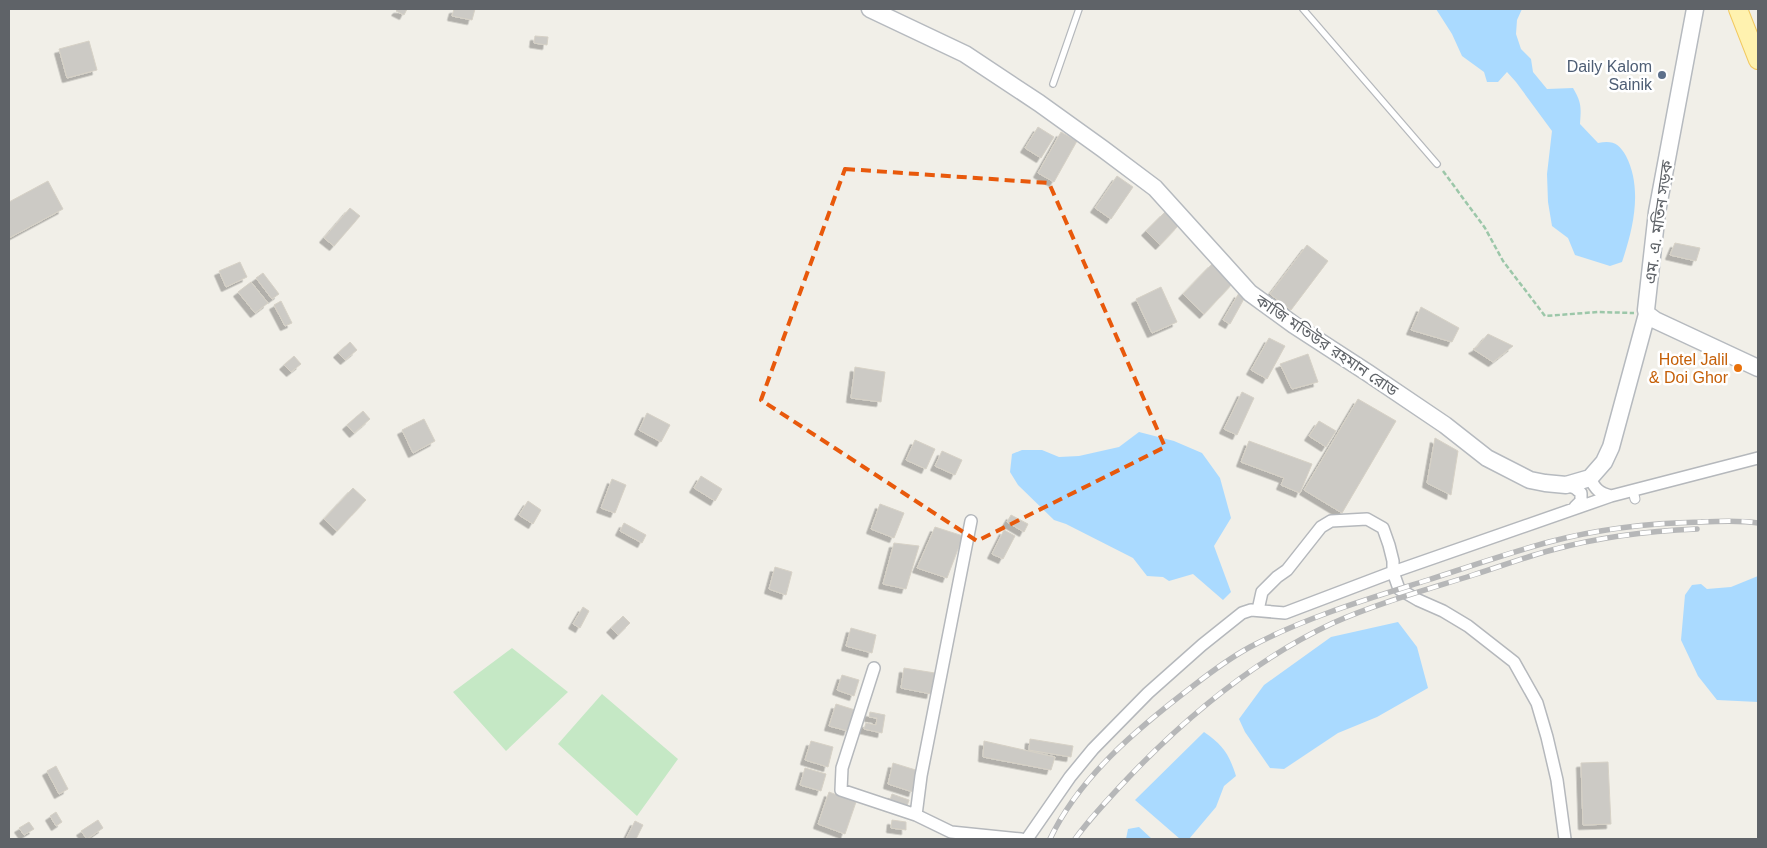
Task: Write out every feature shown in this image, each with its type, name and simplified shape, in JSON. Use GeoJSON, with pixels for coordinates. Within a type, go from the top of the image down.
{"type":"FeatureCollection","features":[{"type":"Feature","properties":{"kind":"main road","name":"কাজি মতিউর রহমান রোড"},"geometry":{"type":"LineString","coordinates":[[870,9],[965,54],[1039,103],[1103,149],[1155,188],[1250,293],[1294,326],[1368,373],[1445,426],[1487,458],[1530,480],[1545,484],[1566,485],[1590,478]]}},
{"type":"Feature","properties":{"kind":"main road","name":"এম. এ. মতিন সড়ক"},"geometry":{"type":"LineString","coordinates":[[1647,314],[1646,300],[1657,212],[1695,9]]}},
{"type":"Feature","properties":{"kind":"main road"},"geometry":{"type":"LineString","coordinates":[[1738,9],[1758,60]]}},
{"type":"Feature","properties":{"kind":"main road"},"geometry":{"type":"LineString","coordinates":[[1748,9],[1758,35]]}},
{"type":"Feature","properties":{"kind":"main road"},"geometry":{"type":"LineString","coordinates":[[1590,478],[1604,462],[1611,447],[1647,314],[1655,320],[1758,368]]}},
{"type":"Feature","properties":{"kind":"street"},"geometry":{"type":"LineString","coordinates":[[1027,839],[1065,784],[1093,749],[1148,693],[1202,645],[1242,613],[1258,610],[1285,613],[1575,507],[1611,496],[1634,495],[1758,458]]}},
{"type":"Feature","properties":{"kind":"street"},"geometry":{"type":"LineString","coordinates":[[1590,478],[1594,488],[1611,496]]}},
{"type":"Feature","properties":{"kind":"street"},"geometry":{"type":"LineString","coordinates":[[1566,485],[1575,488],[1581,494],[1581,501],[1575,507]]}},
{"type":"Feature","properties":{"kind":"street"},"geometry":{"type":"LineString","coordinates":[[1258,610],[1262,592],[1287,570],[1321,527],[1331,521],[1367,519],[1383,528],[1399,589],[1418,600],[1443,610],[1514,662],[1537,703],[1547,737],[1557,780],[1565,839]]}},
{"type":"Feature","properties":{"kind":"street"},"geometry":{"type":"LineString","coordinates":[[916,815],[921,776],[971,521]]}},
{"type":"Feature","properties":{"kind":"street"},"geometry":{"type":"LineString","coordinates":[[874,668],[842,768],[841,790],[916,815],[951,832],[1021,839]]}},
{"type":"Feature","properties":{"kind":"lane"},"geometry":{"type":"LineString","coordinates":[[1053,84],[1079,9]]}},
{"type":"Feature","properties":{"kind":"lane"},"geometry":{"type":"LineString","coordinates":[[1303,9],[1437,164]]}},
{"type":"Feature","properties":{"kind":"path"},"geometry":{"type":"LineString","coordinates":[[1437,164],[1485,228],[1503,261],[1545,316],[1598,312],[1647,314]]}},
{"type":"Feature","properties":{"kind":"highlighted area"},"geometry":{"type":"Polygon","coordinates":[[[845,169],[1049,183],[1165,447],[977,541],[761,400],[845,169]]]}},
{"type":"Feature","properties":{"kind":"green space"},"geometry":{"type":"Polygon","coordinates":[[[512,648],[568,692],[506,751],[453,692],[512,648]]]}},
{"type":"Feature","properties":{"kind":"green space"},"geometry":{"type":"Polygon","coordinates":[[[602,694],[678,759],[637,816],[558,744],[602,694]]]}},
{"type":"Feature","properties":{"kind":"water"},"geometry":{"type":"Polygon","coordinates":[[[1436,9],[1522,9],[1517,20],[1516,34],[1521,49],[1531,59],[1533,72],[1547,89],[1573,88],[1580,106],[1580,124],[1598,143],[1611,142],[1618,145],[1626,156],[1634,182],[1635,209],[1630,236],[1622,262],[1610,266],[1575,255],[1568,238],[1552,226],[1548,202],[1547,174],[1552,131],[1507,72],[1498,82],[1487,82],[1484,72],[1462,56],[1452,34],[1436,9]]]}},
{"type":"Feature","properties":{"kind":"water"},"geometry":{"type":"Polygon","coordinates":[[[1139,432],[1174,441],[1202,453],[1220,478],[1231,518],[1214,546],[1231,592],[1223,600],[1193,574],[1169,581],[1163,577],[1147,576],[1133,558],[1066,524],[1054,520],[1018,485],[1010,472],[1012,454],[1022,450],[1042,450],[1059,457],[1079,456],[1119,447],[1139,432]]]}},
{"type":"Feature","properties":{"kind":"water"},"geometry":{"type":"Polygon","coordinates":[[[1758,576],[1758,702],[1717,700],[1698,676],[1681,640],[1685,595],[1692,585],[1701,584],[1707,589],[1731,587],[1758,576]]]}},
{"type":"Feature","properties":{"kind":"water"},"geometry":{"type":"Polygon","coordinates":[[[1398,622],[1417,647],[1428,688],[1377,717],[1338,733],[1284,769],[1270,768],[1245,732],[1239,719],[1264,685],[1331,637],[1398,622]]]}},
{"type":"Feature","properties":{"kind":"water"},"geometry":{"type":"Polygon","coordinates":[[[1204,732],[1216,741],[1224,751],[1231,762],[1236,776],[1224,786],[1216,807],[1189,839],[1180,839],[1135,800],[1204,732]]]}},
{"type":"Feature","properties":{"kind":"water"},"geometry":{"type":"Polygon","coordinates":[[[1139,827],[1152,839],[1126,839],[1128,829],[1139,827]]]}},
{"type":"Feature","properties":{"kind":"building"},"geometry":{"type":"Polygon","coordinates":[[[398,9],[407,9],[404,15],[396,11],[398,9]]]}},
{"type":"Feature","properties":{"kind":"building"},"geometry":{"type":"Polygon","coordinates":[[[454,9],[475,9],[472,20],[452,16],[454,9]]]}},
{"type":"Feature","properties":{"kind":"building"},"geometry":{"type":"Polygon","coordinates":[[[535,36],[548,37],[547,45],[534,43],[535,36]]]}},
{"type":"Feature","properties":{"kind":"building"},"geometry":{"type":"Polygon","coordinates":[[[89,41],[97,70],[67,78],[59,49],[89,41]]]}},
{"type":"Feature","properties":{"kind":"building"},"geometry":{"type":"Polygon","coordinates":[[[1038,127],[1054,137],[1041,158],[1025,148],[1038,127]]]}},
{"type":"Feature","properties":{"kind":"building"},"geometry":{"type":"Polygon","coordinates":[[[1061,132],[1077,141],[1054,182],[1038,173],[1061,132]]]}},
{"type":"Feature","properties":{"kind":"building"},"geometry":{"type":"Polygon","coordinates":[[[1117,176],[1133,187],[1111,219],[1095,208],[1117,176]]]}},
{"type":"Feature","properties":{"kind":"building"},"geometry":{"type":"Polygon","coordinates":[[[48,181],[63,209],[9,238],[9,202],[48,181]]]}},
{"type":"Feature","properties":{"kind":"building"},"geometry":{"type":"Polygon","coordinates":[[[350,208],[360,216],[334,246],[324,238],[350,208]]]}},
{"type":"Feature","properties":{"kind":"building"},"geometry":{"type":"Polygon","coordinates":[[[1165,212],[1179,225],[1160,245],[1146,231],[1165,212]]]}},
{"type":"Feature","properties":{"kind":"building"},"geometry":{"type":"Polygon","coordinates":[[[1675,243],[1700,248],[1696,261],[1670,255],[1675,243]]]}},
{"type":"Feature","properties":{"kind":"building"},"geometry":{"type":"Polygon","coordinates":[[[1307,245],[1328,261],[1291,310],[1270,294],[1307,245]]]}},
{"type":"Feature","properties":{"kind":"building"},"geometry":{"type":"Polygon","coordinates":[[[240,262],[247,277],[226,287],[219,271],[240,262]]]}},
{"type":"Feature","properties":{"kind":"building"},"geometry":{"type":"Polygon","coordinates":[[[1213,263],[1234,282],[1204,314],[1183,294],[1213,263]]]}},
{"type":"Feature","properties":{"kind":"building"},"geometry":{"type":"Polygon","coordinates":[[[263,273],[279,294],[272,299],[256,278],[263,273]]]}},
{"type":"Feature","properties":{"kind":"building"},"geometry":{"type":"Polygon","coordinates":[[[251,282],[268,303],[255,313],[238,292],[251,282]]]}},
{"type":"Feature","properties":{"kind":"building"},"geometry":{"type":"Polygon","coordinates":[[[1161,287],[1177,322],[1152,333],[1136,299],[1161,287]]]}},
{"type":"Feature","properties":{"kind":"building"},"geometry":{"type":"Polygon","coordinates":[[[1239,293],[1245,297],[1230,324],[1223,320],[1239,293]]]}},
{"type":"Feature","properties":{"kind":"building"},"geometry":{"type":"Polygon","coordinates":[[[281,301],[292,323],[285,326],[274,305],[281,301]]]}},
{"type":"Feature","properties":{"kind":"building"},"geometry":{"type":"Polygon","coordinates":[[[1421,307],[1459,328],[1452,342],[1411,330],[1421,307]]]}},
{"type":"Feature","properties":{"kind":"building"},"geometry":{"type":"Polygon","coordinates":[[[1488,334],[1513,346],[1493,362],[1473,349],[1488,334]]]}},
{"type":"Feature","properties":{"kind":"building"},"geometry":{"type":"Polygon","coordinates":[[[1269,338],[1285,346],[1267,379],[1251,370],[1269,338]]]}},
{"type":"Feature","properties":{"kind":"building"},"geometry":{"type":"Polygon","coordinates":[[[350,342],[357,350],[345,360],[338,353],[350,342]]]}},
{"type":"Feature","properties":{"kind":"building"},"geometry":{"type":"Polygon","coordinates":[[[1308,354],[1318,382],[1292,389],[1280,364],[1308,354]]]}},
{"type":"Feature","properties":{"kind":"building"},"geometry":{"type":"Polygon","coordinates":[[[294,356],[301,364],[291,372],[284,365],[294,356]]]}},
{"type":"Feature","properties":{"kind":"building"},"geometry":{"type":"Polygon","coordinates":[[[855,367],[885,372],[881,402],[851,398],[855,367]]]}},
{"type":"Feature","properties":{"kind":"building"},"geometry":{"type":"Polygon","coordinates":[[[1242,392],[1254,398],[1237,435],[1224,429],[1242,392]]]}},
{"type":"Feature","properties":{"kind":"building"},"geometry":{"type":"Polygon","coordinates":[[[1358,399],[1396,421],[1342,513],[1304,490],[1358,399]]]}},
{"type":"Feature","properties":{"kind":"building"},"geometry":{"type":"Polygon","coordinates":[[[363,411],[370,419],[354,433],[347,425],[363,411]]]}},
{"type":"Feature","properties":{"kind":"building"},"geometry":{"type":"Polygon","coordinates":[[[647,413],[670,425],[661,442],[639,430],[647,413]]]}},
{"type":"Feature","properties":{"kind":"building"},"geometry":{"type":"Polygon","coordinates":[[[424,419],[435,441],[413,453],[402,430],[424,419]]]}},
{"type":"Feature","properties":{"kind":"building"},"geometry":{"type":"Polygon","coordinates":[[[1319,421],[1336,431],[1326,447],[1309,436],[1319,421]]]}},
{"type":"Feature","properties":{"kind":"building"},"geometry":{"type":"Polygon","coordinates":[[[1435,438],[1458,451],[1451,495],[1427,483],[1435,438]]]}},
{"type":"Feature","properties":{"kind":"building"},"geometry":{"type":"Polygon","coordinates":[[[915,440],[935,449],[926,469],[906,460],[915,440]]]}},
{"type":"Feature","properties":{"kind":"building"},"geometry":{"type":"Polygon","coordinates":[[[1249,441],[1312,464],[1300,493],[1281,485],[1284,478],[1241,462],[1249,441]]]}},
{"type":"Feature","properties":{"kind":"building"},"geometry":{"type":"Polygon","coordinates":[[[942,451],[962,460],[955,475],[935,466],[942,451]]]}},
{"type":"Feature","properties":{"kind":"building"},"geometry":{"type":"Polygon","coordinates":[[[701,476],[722,489],[715,501],[694,488],[701,476]]]}},
{"type":"Feature","properties":{"kind":"building"},"geometry":{"type":"Polygon","coordinates":[[[612,479],[626,485],[615,513],[601,508],[612,479]]]}},
{"type":"Feature","properties":{"kind":"building"},"geometry":{"type":"Polygon","coordinates":[[[353,488],[366,500],[337,531],[324,519],[353,488]]]}},
{"type":"Feature","properties":{"kind":"building"},"geometry":{"type":"Polygon","coordinates":[[[528,501],[541,510],[533,524],[519,515],[528,501]]]}},
{"type":"Feature","properties":{"kind":"building"},"geometry":{"type":"Polygon","coordinates":[[[880,504],[904,513],[894,538],[871,529],[880,504]]]}},
{"type":"Feature","properties":{"kind":"building"},"geometry":{"type":"Polygon","coordinates":[[[1011,515],[1028,524],[1024,532],[1007,522],[1011,515]]]}},
{"type":"Feature","properties":{"kind":"building"},"geometry":{"type":"Polygon","coordinates":[[[624,523],[646,535],[642,543],[620,531],[624,523]]]}},
{"type":"Feature","properties":{"kind":"building"},"geometry":{"type":"Polygon","coordinates":[[[935,527],[963,536],[947,578],[917,568],[935,527]]]}},
{"type":"Feature","properties":{"kind":"building"},"geometry":{"type":"Polygon","coordinates":[[[1004,530],[1015,536],[1003,559],[992,554],[1004,530]]]}},
{"type":"Feature","properties":{"kind":"building"},"geometry":{"type":"Polygon","coordinates":[[[894,543],[919,546],[906,589],[883,584],[894,543]]]}},
{"type":"Feature","properties":{"kind":"building"},"geometry":{"type":"Polygon","coordinates":[[[775,567],[792,572],[786,595],[769,589],[775,567]]]}},
{"type":"Feature","properties":{"kind":"building"},"geometry":{"type":"Polygon","coordinates":[[[583,607],[589,611],[580,628],[573,624],[583,607]]]}},
{"type":"Feature","properties":{"kind":"building"},"geometry":{"type":"Polygon","coordinates":[[[623,616],[630,623],[618,635],[611,628],[623,616]]]}},
{"type":"Feature","properties":{"kind":"building"},"geometry":{"type":"Polygon","coordinates":[[[851,628],[876,635],[872,653],[846,646],[851,628]]]}},
{"type":"Feature","properties":{"kind":"building"},"geometry":{"type":"Polygon","coordinates":[[[904,668],[935,673],[931,694],[901,688],[904,668]]]}},
{"type":"Feature","properties":{"kind":"building"},"geometry":{"type":"Polygon","coordinates":[[[842,675],[859,680],[854,696],[837,690],[842,675]]]}},
{"type":"Feature","properties":{"kind":"building"},"geometry":{"type":"Polygon","coordinates":[[[836,704],[855,710],[848,731],[829,726],[836,704]]]}},
{"type":"Feature","properties":{"kind":"building"},"geometry":{"type":"Polygon","coordinates":[[[870,712],[885,715],[882,733],[864,729],[866,723],[876,725],[877,718],[869,717],[870,712]]]}},
{"type":"Feature","properties":{"kind":"building"},"geometry":{"type":"Polygon","coordinates":[[[1030,739],[1073,746],[1071,757],[1029,750],[1030,739]]]}},
{"type":"Feature","properties":{"kind":"building"},"geometry":{"type":"Polygon","coordinates":[[[811,741],[833,747],[828,767],[805,760],[811,741]]]}},
{"type":"Feature","properties":{"kind":"building"},"geometry":{"type":"Polygon","coordinates":[[[984,741],[1055,757],[1051,770],[983,757],[984,741]]]}},
{"type":"Feature","properties":{"kind":"building"},"geometry":{"type":"Polygon","coordinates":[[[1608,762],[1611,824],[1583,825],[1581,763],[1608,762]]]}},
{"type":"Feature","properties":{"kind":"building"},"geometry":{"type":"Polygon","coordinates":[[[893,763],[919,771],[913,792],[888,784],[893,763]]]}},
{"type":"Feature","properties":{"kind":"building"},"geometry":{"type":"Polygon","coordinates":[[[56,766],[68,789],[59,794],[47,771],[56,766]]]}},
{"type":"Feature","properties":{"kind":"building"},"geometry":{"type":"Polygon","coordinates":[[[805,768],[826,774],[821,791],[800,785],[805,768]]]}},
{"type":"Feature","properties":{"kind":"building"},"geometry":{"type":"Polygon","coordinates":[[[829,792],[856,802],[845,834],[818,824],[829,792]]]}},
{"type":"Feature","properties":{"kind":"building"},"geometry":{"type":"Polygon","coordinates":[[[892,794],[909,800],[906,809],[889,803],[892,794]]]}},
{"type":"Feature","properties":{"kind":"building"},"geometry":{"type":"Polygon","coordinates":[[[56,812],[62,822],[56,826],[50,816],[56,812]]]}},
{"type":"Feature","properties":{"kind":"building"},"geometry":{"type":"Polygon","coordinates":[[[98,820],[103,828],[87,839],[81,831],[98,820]]]}},
{"type":"Feature","properties":{"kind":"building"},"geometry":{"type":"Polygon","coordinates":[[[892,820],[906,822],[906,830],[891,828],[892,820]]]}},
{"type":"Feature","properties":{"kind":"building"},"geometry":{"type":"Polygon","coordinates":[[[635,821],[643,825],[636,839],[626,839],[635,821]]]}},
{"type":"Feature","properties":{"kind":"building"},"geometry":{"type":"Polygon","coordinates":[[[29,822],[34,829],[24,835],[19,828],[29,822]]]}},
{"type":"Feature","properties":{"kind":"railway"},"geometry":{"type":"LineString","coordinates":[[1050,839],[1077,794],[1131,736],[1228,660],[1271,636],[1338,609],[1518,551],[1568,537],[1624,527],[1663,524],[1730,521],[1758,523]]}},
{"type":"Feature","properties":{"kind":"railway"},"geometry":{"type":"LineString","coordinates":[[1075,839],[1129,777],[1175,732],[1224,690],[1277,654],[1333,623],[1385,603],[1552,550],[1624,535],[1697,529]]}},
{"type":"Feature","properties":{"kind":"place","name":"Daily Kalom Sainik"},"geometry":{"type":"Point","coordinates":[1662,75]}},
{"type":"Feature","properties":{"kind":"place","name":"Hotel Jalil & Doi Ghor"},"geometry":{"type":"Point","coordinates":[1738,368]}}]}
